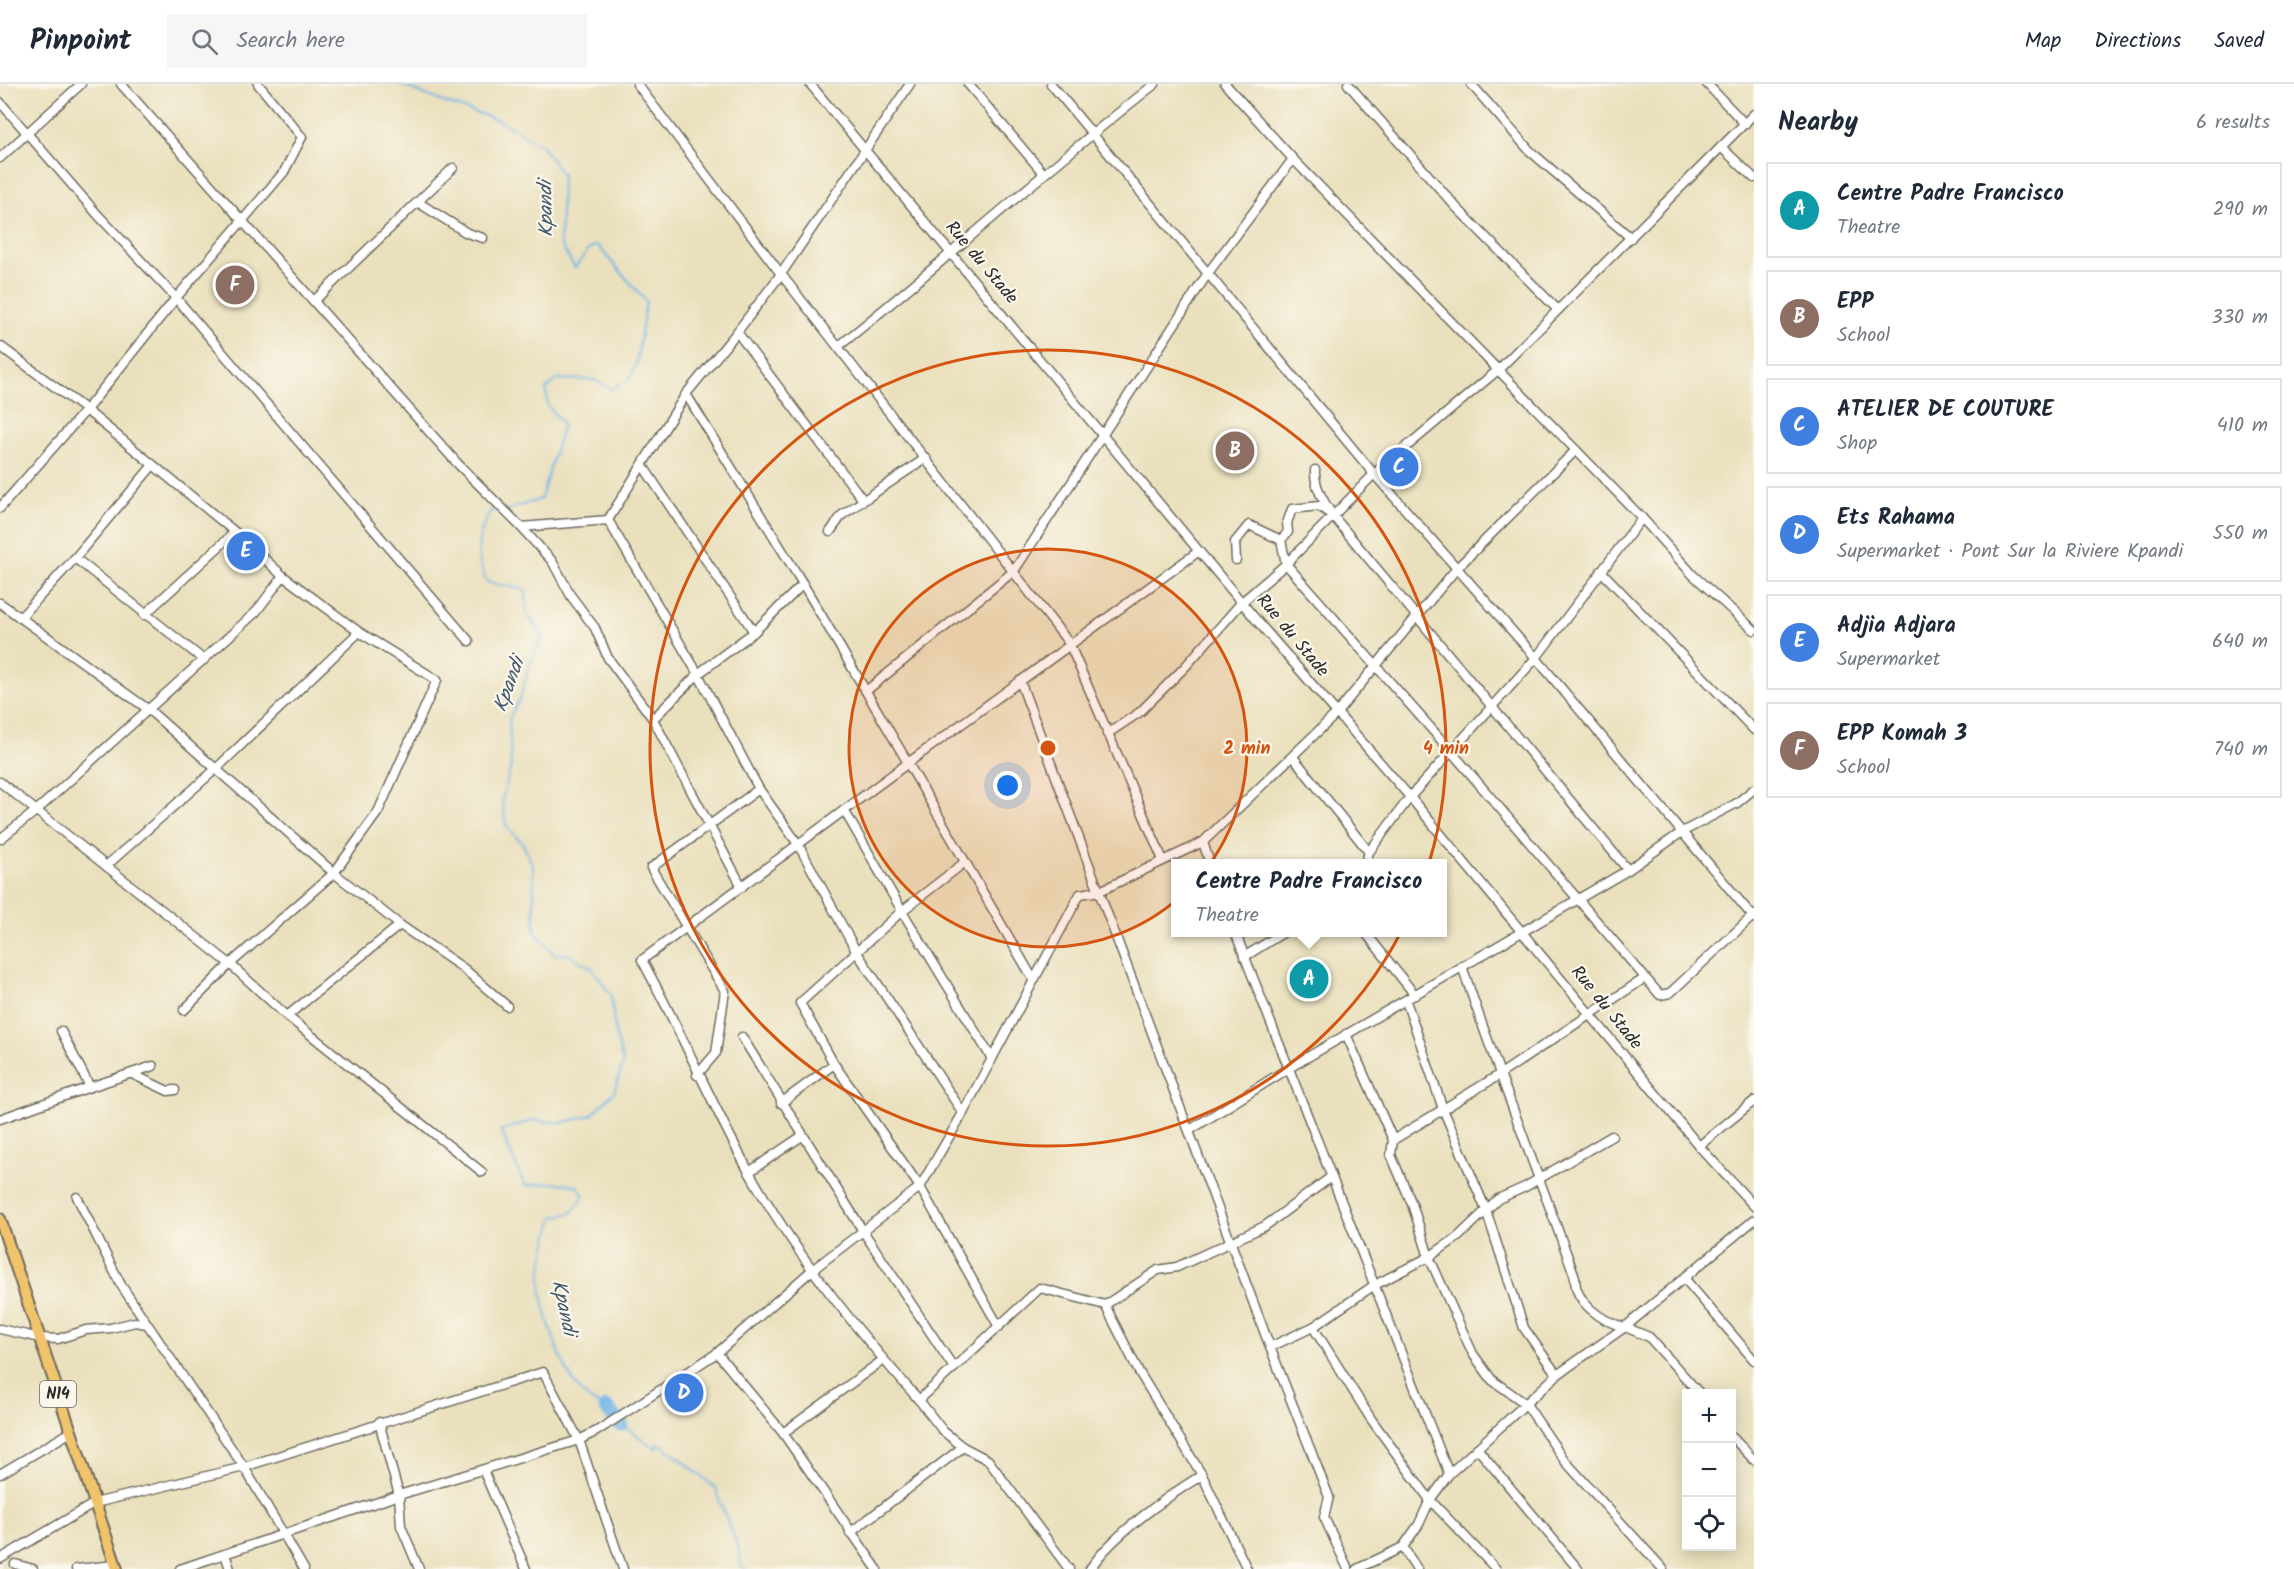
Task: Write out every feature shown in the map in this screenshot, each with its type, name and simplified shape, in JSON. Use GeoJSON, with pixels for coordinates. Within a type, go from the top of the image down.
{"type":"FeatureCollection","features":[{"type":"Feature","properties":{"kind":"main road","name":"N14"},"geometry":{"type":"LineString","coordinates":[[0,1219],[116,1567]]}},
{"type":"Feature","properties":{"kind":"street"},"geometry":{"type":"LineString","coordinates":[[0,158],[29,134],[81,84]]}},
{"type":"Feature","properties":{"kind":"street"},"geometry":{"type":"LineString","coordinates":[[121,84],[315,300],[457,463],[518,523],[552,561],[571,596],[595,628],[608,658],[653,718],[742,887]]}},
{"type":"Feature","properties":{"kind":"street"},"geometry":{"type":"LineString","coordinates":[[0,508],[3,498],[86,410],[284,172],[302,137],[258,84]]}},
{"type":"Feature","properties":{"kind":"street"},"geometry":{"type":"LineString","coordinates":[[637,84],[781,274],[1069,643],[1163,860]]}},
{"type":"Feature","properties":{"kind":"street","name":"Rue du Stade"},"geometry":{"type":"LineString","coordinates":[[810,84],[1102,436],[1336,714],[1410,797],[1699,1146],[1754,1206]]}},
{"type":"Feature","properties":{"kind":"street"},"geometry":{"type":"LineString","coordinates":[[608,520],[686,394],[781,274],[910,84]]}},
{"type":"Feature","properties":{"kind":"street"},"geometry":{"type":"LineString","coordinates":[[968,84],[1044,174]]}},
{"type":"Feature","properties":{"kind":"street"},"geometry":{"type":"LineString","coordinates":[[1051,84],[1374,474],[1536,658],[1754,916],[1670,993],[1660,995],[1378,666],[1286,564],[1281,540]]}},
{"type":"Feature","properties":{"kind":"street"},"geometry":{"type":"LineString","coordinates":[[839,346],[952,254],[1093,133],[1155,84]]}},
{"type":"Feature","properties":{"kind":"street"},"geometry":{"type":"LineString","coordinates":[[1226,84],[1293,159],[1642,518],[1693,575],[1754,630]]}},
{"type":"Feature","properties":{"kind":"street"},"geometry":{"type":"LineString","coordinates":[[1348,84],[1456,207],[1558,310]]}},
{"type":"Feature","properties":{"kind":"street"},"geometry":{"type":"LineString","coordinates":[[1472,84],[1530,151],[1631,238]]}},
{"type":"Feature","properties":{"kind":"street"},"geometry":{"type":"LineString","coordinates":[[1707,84],[1745,124]]}},
{"type":"Feature","properties":{"kind":"street"},"geometry":{"type":"LineString","coordinates":[[0,102],[98,215],[177,298],[469,641]]}},
{"type":"Feature","properties":{"kind":"street"},"geometry":{"type":"LineString","coordinates":[[1107,734],[1140,712],[1185,667],[1242,602],[1286,564],[1374,474],[1498,370],[1754,114]]}},
{"type":"Feature","properties":{"kind":"street"},"geometry":{"type":"LineString","coordinates":[[1721,147],[1754,178]]}},
{"type":"Feature","properties":{"kind":"street"},"geometry":{"type":"LineString","coordinates":[[866,691],[1014,571],[1208,273],[1293,159]]}},
{"type":"Feature","properties":{"kind":"street"},"geometry":{"type":"LineString","coordinates":[[315,300],[453,168]]}},
{"type":"Feature","properties":{"kind":"street"},"geometry":{"type":"LineString","coordinates":[[419,203],[467,233],[483,238]]}},
{"type":"Feature","properties":{"kind":"street"},"geometry":{"type":"LineString","coordinates":[[737,332],[863,500]]}},
{"type":"Feature","properties":{"kind":"street"},"geometry":{"type":"LineString","coordinates":[[0,346],[86,410],[235,532],[283,576],[359,632],[437,680],[378,813],[334,873],[230,964],[184,1010]]}},
{"type":"Feature","properties":{"kind":"street"},"geometry":{"type":"LineString","coordinates":[[686,394],[866,691],[1033,979]]}},
{"type":"Feature","properties":{"kind":"street"},"geometry":{"type":"LineString","coordinates":[[180,1569],[399,1495],[579,1440],[597,1431],[717,1353],[811,1271],[920,1187],[963,1113],[1080,894],[1100,891],[1203,842],[1336,714],[1457,568],[1576,450]]}},
{"type":"Feature","properties":{"kind":"street"},"geometry":{"type":"LineString","coordinates":[[830,532],[837,520],[926,458]]}},
{"type":"Feature","properties":{"kind":"street"},"geometry":{"type":"LineString","coordinates":[[20,618],[75,558],[153,465]]}},
{"type":"Feature","properties":{"kind":"street"},"geometry":{"type":"LineString","coordinates":[[643,466],[754,632]]}},
{"type":"Feature","properties":{"kind":"street"},"geometry":{"type":"LineString","coordinates":[[1315,470],[1314,479],[1333,516],[1628,870]]}},
{"type":"Feature","properties":{"kind":"street"},"geometry":{"type":"LineString","coordinates":[[1281,540],[1288,532],[1287,523],[1292,509],[1319,506],[1333,516]]}},
{"type":"Feature","properties":{"kind":"street"},"geometry":{"type":"LineString","coordinates":[[1367,859],[1410,797],[1450,750],[1536,658],[1642,518]]}},
{"type":"Feature","properties":{"kind":"street"},"geometry":{"type":"LineString","coordinates":[[518,523],[608,520]]}},
{"type":"Feature","properties":{"kind":"street"},"geometry":{"type":"LineString","coordinates":[[608,520],[698,674],[759,789],[798,844],[856,951],[963,1113]]}},
{"type":"Feature","properties":{"kind":"street"},"geometry":{"type":"LineString","coordinates":[[1236,560],[1235,542],[1249,525],[1281,540]]}},
{"type":"Feature","properties":{"kind":"street"},"geometry":{"type":"LineString","coordinates":[[144,615],[235,532]]}},
{"type":"Feature","properties":{"kind":"street"},"geometry":{"type":"LineString","coordinates":[[1068,1569],[988,1460],[963,1447],[943,1431],[811,1271],[749,1172],[698,1075],[669,1009],[642,960],[1069,643],[1199,551]]}},
{"type":"Feature","properties":{"kind":"street"},"geometry":{"type":"LineString","coordinates":[[75,558],[144,615],[204,660]]}},
{"type":"Feature","properties":{"kind":"street"},"geometry":{"type":"LineString","coordinates":[[1601,571],[1754,730]]}},
{"type":"Feature","properties":{"kind":"street"},"geometry":{"type":"LineString","coordinates":[[0,839],[36,811],[256,612],[283,576]]}},
{"type":"Feature","properties":{"kind":"street"},"geometry":{"type":"LineString","coordinates":[[653,718],[698,674],[754,632],[803,585]]}},
{"type":"Feature","properties":{"kind":"street"},"geometry":{"type":"LineString","coordinates":[[0,603],[149,710],[334,873],[400,925],[463,968],[507,1006]]}},
{"type":"Feature","properties":{"kind":"street"},"geometry":{"type":"LineString","coordinates":[[106,866],[217,768],[359,632]]}},
{"type":"Feature","properties":{"kind":"street"},"geometry":{"type":"LineString","coordinates":[[1020,681],[1190,1130],[1230,1242],[1329,1497],[1324,1517],[1348,1569]]}},
{"type":"Feature","properties":{"kind":"street"},"geometry":{"type":"LineString","coordinates":[[1293,757],[1370,852]]}},
{"type":"Feature","properties":{"kind":"street"},"geometry":{"type":"LineString","coordinates":[[0,782],[230,964],[287,1016],[482,1172]]}},
{"type":"Feature","properties":{"kind":"street"},"geometry":{"type":"LineString","coordinates":[[698,1075],[716,1053],[725,991],[688,926],[651,868],[759,789]]}},
{"type":"Feature","properties":{"kind":"street"},"geometry":{"type":"LineString","coordinates":[[1190,1130],[1346,1034],[1628,870],[1682,832],[1737,802],[1754,789]]}},
{"type":"Feature","properties":{"kind":"street"},"geometry":{"type":"LineString","coordinates":[[844,810],[992,1059]]}},
{"type":"Feature","properties":{"kind":"street"},"geometry":{"type":"LineString","coordinates":[[1203,842],[1208,859]]}},
{"type":"Feature","properties":{"kind":"street"},"geometry":{"type":"LineString","coordinates":[[965,862],[902,911],[800,1004],[834,1064],[920,1187],[999,1328]]}},
{"type":"Feature","properties":{"kind":"street"},"geometry":{"type":"LineString","coordinates":[[287,1016],[400,925]]}},
{"type":"Feature","properties":{"kind":"street"},"geometry":{"type":"LineString","coordinates":[[1236,937],[1449,1474]]}},
{"type":"Feature","properties":{"kind":"street"},"geometry":{"type":"LineString","coordinates":[[1244,957],[1277,937]]}},
{"type":"Feature","properties":{"kind":"street"},"geometry":{"type":"LineString","coordinates":[[1368,937],[1415,995]]}},
{"type":"Feature","properties":{"kind":"street"},"geometry":{"type":"LineString","coordinates":[[1462,966],[1499,1075],[1540,1178],[1575,1277],[1574,1288],[1581,1300],[1605,1319],[1649,1337],[1696,1389]]}},
{"type":"Feature","properties":{"kind":"street"},"geometry":{"type":"LineString","coordinates":[[1393,1140],[1499,1075],[1645,978]]}},
{"type":"Feature","properties":{"kind":"street"},"geometry":{"type":"LineString","coordinates":[[1406,1001],[1443,1109],[1486,1210],[1524,1328],[1557,1375]]}},
{"type":"Feature","properties":{"kind":"street"},"geometry":{"type":"LineString","coordinates":[[61,1031],[90,1087]]}},
{"type":"Feature","properties":{"kind":"street"},"geometry":{"type":"LineString","coordinates":[[1346,1034],[1393,1140],[1391,1155],[1412,1204],[1429,1257],[1473,1354],[1492,1380],[1526,1404],[1565,1461],[1663,1569]]}},
{"type":"Feature","properties":{"kind":"street"},"geometry":{"type":"LineString","coordinates":[[742,1037],[862,1231],[954,1368]]}},
{"type":"Feature","properties":{"kind":"street"},"geometry":{"type":"LineString","coordinates":[[782,1102],[834,1064]]}},
{"type":"Feature","properties":{"kind":"street"},"geometry":{"type":"LineString","coordinates":[[0,1119],[153,1066]]}},
{"type":"Feature","properties":{"kind":"street"},"geometry":{"type":"LineString","coordinates":[[132,1074],[168,1091],[175,1090]]}},
{"type":"Feature","properties":{"kind":"street"},"geometry":{"type":"LineString","coordinates":[[1699,1146],[1754,1101]]}},
{"type":"Feature","properties":{"kind":"street"},"geometry":{"type":"LineString","coordinates":[[749,1172],[802,1136]]}},
{"type":"Feature","properties":{"kind":"street"},"geometry":{"type":"LineString","coordinates":[[1270,1347],[1314,1327],[1373,1286],[1429,1257],[1458,1237],[1498,1199],[1540,1178],[1612,1136]]}},
{"type":"Feature","properties":{"kind":"street"},"geometry":{"type":"LineString","coordinates":[[918,1400],[1040,1288],[1105,1305],[1158,1270],[1177,1267],[1265,1226],[1331,1177]]}},
{"type":"Feature","properties":{"kind":"street"},"geometry":{"type":"LineString","coordinates":[[77,1197],[121,1285],[244,1467],[304,1569]]}},
{"type":"Feature","properties":{"kind":"street"},"geometry":{"type":"LineString","coordinates":[[1358,1569],[1403,1546],[1419,1524],[1430,1500],[1449,1474],[1557,1375],[1605,1343],[1754,1220]]}},
{"type":"Feature","properties":{"kind":"street"},"geometry":{"type":"LineString","coordinates":[[1684,1278],[1754,1360]]}},
{"type":"Feature","properties":{"kind":"street"},"geometry":{"type":"LineString","coordinates":[[1105,1305],[1139,1372],[1202,1474],[1247,1569]]}},
{"type":"Feature","properties":{"kind":"street"},"geometry":{"type":"LineString","coordinates":[[1605,1319],[1609,1332],[1605,1343]]}},
{"type":"Feature","properties":{"kind":"street"},"geometry":{"type":"LineString","coordinates":[[0,1329],[40,1338],[58,1339],[86,1330],[111,1328],[135,1322],[147,1324]]}},
{"type":"Feature","properties":{"kind":"street"},"geometry":{"type":"LineString","coordinates":[[1314,1327],[1371,1419],[1430,1500],[1496,1569]]}},
{"type":"Feature","properties":{"kind":"street"},"geometry":{"type":"LineString","coordinates":[[717,1353],[783,1432],[850,1533],[877,1569]]}},
{"type":"Feature","properties":{"kind":"street"},"geometry":{"type":"LineString","coordinates":[[783,1432],[883,1360]]}},
{"type":"Feature","properties":{"kind":"street"},"geometry":{"type":"LineString","coordinates":[[0,1560],[95,1503],[244,1467],[379,1422],[543,1372],[579,1440],[623,1569]]}},
{"type":"Feature","properties":{"kind":"street"},"geometry":{"type":"LineString","coordinates":[[379,1422],[399,1495],[401,1526],[419,1569]]}},
{"type":"Feature","properties":{"kind":"street"},"geometry":{"type":"LineString","coordinates":[[0,1474],[71,1432]]}},
{"type":"Feature","properties":{"kind":"street"},"geometry":{"type":"LineString","coordinates":[[1736,1442],[1754,1460]]}},
{"type":"Feature","properties":{"kind":"street"},"geometry":{"type":"LineString","coordinates":[[850,1533],[963,1447]]}},
{"type":"Feature","properties":{"kind":"street"},"geometry":{"type":"LineString","coordinates":[[1477,1448],[1578,1569]]}},
{"type":"Feature","properties":{"kind":"street"},"geometry":{"type":"LineString","coordinates":[[483,1470],[526,1569]]}},
{"type":"Feature","properties":{"kind":"street"},"geometry":{"type":"LineString","coordinates":[[1090,1569],[1164,1498],[1202,1474]]}},
{"type":"Feature","properties":{"kind":"street"},"geometry":{"type":"LineString","coordinates":[[1403,1546],[1418,1569]]}},
{"type":"Feature","properties":{"kind":"street"},"geometry":{"type":"LineString","coordinates":[[13,1552],[15,1567],[33,1569]]}},
{"type":"Feature","properties":{"kind":"street"},"geometry":{"type":"LineString","coordinates":[[225,1554],[230,1569]]}},
{"type":"Feature","properties":{"kind":"street"},"geometry":{"type":"LineString","coordinates":[[76,1569],[116,1567]]}},
{"type":"Feature","properties":{"kind":"waterway","name":"Kpandi"},"geometry":{"type":"LineString","coordinates":[[399,84],[498,120],[541,145],[562,175],[560,244],[575,268],[588,250],[597,245],[646,301],[636,366],[629,379],[611,389],[595,380],[559,379],[546,389],[548,406],[563,424],[541,499],[507,510]]}},
{"type":"Feature","properties":{"kind":"waterway","name":"Kpandi"},"geometry":{"type":"LineString","coordinates":[[502,511],[490,511],[479,538],[480,563],[487,582],[526,590],[527,615],[543,636],[530,664],[521,696],[509,719],[511,765],[502,801],[506,826],[523,844],[533,866],[535,932],[554,954],[568,954],[592,968],[611,995],[615,1031],[623,1063],[614,1092],[592,1115],[561,1123],[533,1120],[501,1131],[525,1186],[552,1183],[571,1184],[578,1186],[584,1196],[571,1213],[554,1217],[543,1264],[542,1293],[556,1344],[571,1377],[589,1399],[606,1408]]}},
{"type":"Feature","properties":{"kind":"waterway"},"geometry":{"type":"LineString","coordinates":[[606,1408],[621,1424]]}},
{"type":"Feature","properties":{"kind":"waterway"},"geometry":{"type":"LineString","coordinates":[[621,1424],[656,1449],[657,1443],[668,1449],[716,1488],[734,1536],[741,1566],[744,1569]]}},
{"type":"Feature","properties":{"kind":"place","name":"EPP Komah 3"},"geometry":{"type":"Point","coordinates":[235,285]}},
{"type":"Feature","properties":{"kind":"place","name":"EPP"},"geometry":{"type":"Point","coordinates":[1235,451]}},
{"type":"Feature","properties":{"kind":"place","name":"ATELIER DE COUTURE"},"geometry":{"type":"Point","coordinates":[1399,467]}},
{"type":"Feature","properties":{"kind":"place","name":"Adjia Adjara"},"geometry":{"type":"Point","coordinates":[246,551]}},
{"type":"Feature","properties":{"kind":"place","name":"Centre Padre Francisco"},"geometry":{"type":"Point","coordinates":[1309,979]}},
{"type":"Feature","properties":{"kind":"place","name":"Ets Rahama"},"geometry":{"type":"Point","coordinates":[684,1393]}}]}
